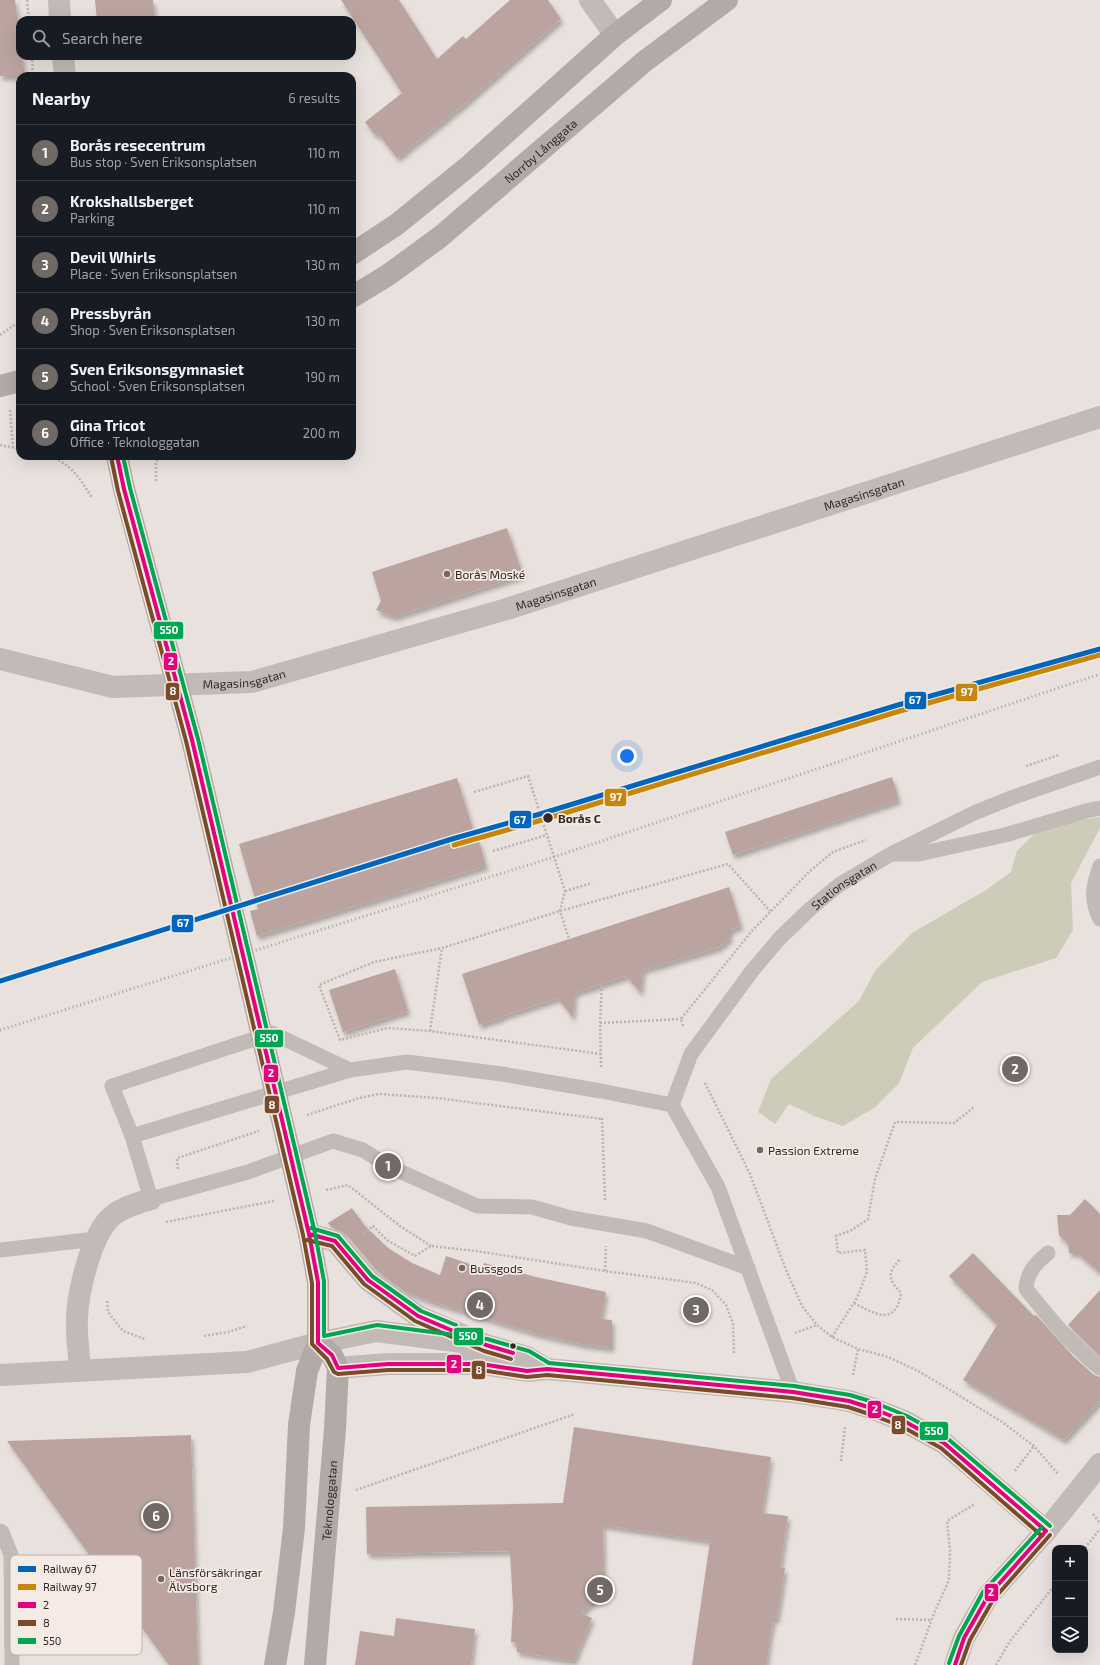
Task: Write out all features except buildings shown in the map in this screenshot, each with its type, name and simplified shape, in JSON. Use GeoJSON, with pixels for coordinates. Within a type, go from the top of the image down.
{"type":"FeatureCollection","features":[{"type":"Feature","properties":{"kind":"main road"},"geometry":{"type":"LineString","coordinates":[[356,251],[396,225],[470,165],[615,35],[661,0]]}},
{"type":"Feature","properties":{"kind":"main road","name":"Norrby Långgata"},"geometry":{"type":"LineString","coordinates":[[356,295],[388,275],[440,238],[645,61],[727,0]]}},
{"type":"Feature","properties":{"kind":"main road"},"geometry":{"type":"LineString","coordinates":[[0,386],[16,382]]}},
{"type":"Feature","properties":{"kind":"main road"},"geometry":{"type":"LineString","coordinates":[[119,460],[124,489],[192,740],[309,1234],[318,1282],[318,1343],[307,1371],[299,1425],[294,1528],[276,1665]]}},
{"type":"Feature","properties":{"kind":"main road"},"geometry":{"type":"LineString","coordinates":[[318,1343],[332,1355],[338,1368]]}},
{"type":"Feature","properties":{"kind":"main road","name":"Teknologgatan"},"geometry":{"type":"LineString","coordinates":[[316,1665],[335,1429],[338,1368]]}},
{"type":"Feature","properties":{"kind":"street"},"geometry":{"type":"LineString","coordinates":[[59,0],[60,16]]}},
{"type":"Feature","properties":{"kind":"street"},"geometry":{"type":"LineString","coordinates":[[590,0],[615,35]]}},
{"type":"Feature","properties":{"kind":"street"},"geometry":{"type":"LineString","coordinates":[[63,60],[65,72]]}},
{"type":"Feature","properties":{"kind":"street","name":"Magasinsgatan"},"geometry":{"type":"LineString","coordinates":[[0,659],[113,687],[252,682],[507,610],[1100,416]]}},
{"type":"Feature","properties":{"kind":"street"},"geometry":{"type":"LineString","coordinates":[[80,1370],[77,1318],[83,1277],[96,1239],[108,1220],[126,1207],[151,1199]]}},
{"type":"Feature","properties":{"kind":"street"},"geometry":{"type":"LineString","coordinates":[[309,1234],[335,1242],[368,1280],[418,1316],[486,1344],[527,1357],[547,1369]]}},
{"type":"Feature","properties":{"kind":"street"},"geometry":{"type":"LineString","coordinates":[[0,1375],[247,1362],[318,1343],[376,1331],[486,1344]]}},
{"type":"Feature","properties":{"kind":"street"},"geometry":{"type":"LineString","coordinates":[[338,1368],[388,1364],[481,1364],[527,1371],[547,1369],[794,1392],[849,1401],[904,1421],[944,1443],[1046,1531]]}},
{"type":"Feature","properties":{"kind":"street"},"geometry":{"type":"LineString","coordinates":[[955,1665],[964,1638],[988,1596],[1046,1531],[1100,1464]]}},
{"type":"Feature","properties":{"kind":"lane","name":"Stationsgatan"},"geometry":{"type":"LineString","coordinates":[[672,1104],[692,1054],[752,971],[779,939],[810,909],[839,885],[891,854],[974,813],[1011,798],[1100,768]]}},
{"type":"Feature","properties":{"kind":"lane"},"geometry":{"type":"LineString","coordinates":[[891,854],[919,854],[1004,835],[1100,808]]}},
{"type":"Feature","properties":{"kind":"lane"},"geometry":{"type":"LineString","coordinates":[[1100,866],[1093,891],[1095,909],[1100,919]]}},
{"type":"Feature","properties":{"kind":"lane"},"geometry":{"type":"LineString","coordinates":[[350,1070],[272,1033],[112,1086],[132,1136],[151,1199],[248,1172],[333,1141],[363,1150],[388,1166],[477,1206],[532,1207],[571,1218],[647,1231],[748,1268]]}},
{"type":"Feature","properties":{"kind":"lane"},"geometry":{"type":"LineString","coordinates":[[132,1136],[350,1070],[407,1062],[517,1077],[672,1104],[718,1187],[794,1392]]}},
{"type":"Feature","properties":{"kind":"lane"},"geometry":{"type":"LineString","coordinates":[[0,1250],[96,1239]]}},
{"type":"Feature","properties":{"kind":"lane"},"geometry":{"type":"LineString","coordinates":[[1048,1253],[1038,1261],[1026,1278],[1026,1289],[1062,1334],[1087,1358],[1100,1368]]}},
{"type":"Feature","properties":{"kind":"lane"},"geometry":{"type":"LineString","coordinates":[[0,1531],[2,1532],[11,1555]]}},
{"type":"Feature","properties":{"kind":"lane"},"geometry":{"type":"LineString","coordinates":[[10,1562],[5,1598],[10,1646]]}},
{"type":"Feature","properties":{"kind":"lane"},"geometry":{"type":"LineString","coordinates":[[11,1655],[12,1665]]}},
{"type":"Feature","properties":{"kind":"path"},"geometry":{"type":"LineString","coordinates":[[27,0],[29,16]]}},
{"type":"Feature","properties":{"kind":"path"},"geometry":{"type":"LineString","coordinates":[[32,60],[33,72]]}},
{"type":"Feature","properties":{"kind":"path"},"geometry":{"type":"LineString","coordinates":[[0,335],[16,323]]}},
{"type":"Feature","properties":{"kind":"path"},"geometry":{"type":"LineString","coordinates":[[0,445],[16,448]]}},
{"type":"Feature","properties":{"kind":"path"},"geometry":{"type":"LineString","coordinates":[[59,460],[78,475],[92,498]]}},
{"type":"Feature","properties":{"kind":"path"},"geometry":{"type":"LineString","coordinates":[[156,481],[157,460]]}},
{"type":"Feature","properties":{"kind":"path"},"geometry":{"type":"LineString","coordinates":[[474,792],[528,776],[565,892],[560,911],[569,939]]}},
{"type":"Feature","properties":{"kind":"path"},"geometry":{"type":"LineString","coordinates":[[493,851],[547,835]]}},
{"type":"Feature","properties":{"kind":"path"},"geometry":{"type":"LineString","coordinates":[[601,1054],[430,1031],[388,1028],[340,1040],[319,985],[374,962],[442,948],[560,911],[728,864],[770,911]]}},
{"type":"Feature","properties":{"kind":"path"},"geometry":{"type":"LineString","coordinates":[[565,892],[592,883]]}},
{"type":"Feature","properties":{"kind":"path"},"geometry":{"type":"LineString","coordinates":[[430,1031],[442,948]]}},
{"type":"Feature","properties":{"kind":"path"},"geometry":{"type":"LineString","coordinates":[[601,1064],[600,1023],[602,984]]}},
{"type":"Feature","properties":{"kind":"path"},"geometry":{"type":"LineString","coordinates":[[600,1023],[681,1019]]}},
{"type":"Feature","properties":{"kind":"path"},"geometry":{"type":"LineString","coordinates":[[692,1054],[750,1174],[786,1270],[802,1306],[817,1325],[832,1337],[858,1350],[888,1357],[918,1371],[1002,1422],[1034,1446],[1100,1523]]}},
{"type":"Feature","properties":{"kind":"path"},"geometry":{"type":"LineString","coordinates":[[306,1116],[359,1098],[378,1094],[437,1098],[602,1119]]}},
{"type":"Feature","properties":{"kind":"path"},"geometry":{"type":"LineString","coordinates":[[832,1337],[854,1303],[867,1272],[865,1250],[838,1253],[836,1236],[852,1230],[868,1219],[875,1179],[895,1122],[954,1123],[974,1107]]}},
{"type":"Feature","properties":{"kind":"path"},"geometry":{"type":"LineString","coordinates":[[602,1114],[605,1197]]}},
{"type":"Feature","properties":{"kind":"path"},"geometry":{"type":"LineString","coordinates":[[187,1218],[181,1190],[177,1158],[260,1130]]}},
{"type":"Feature","properties":{"kind":"path"},"geometry":{"type":"LineString","coordinates":[[360,1237],[373,1226],[387,1240],[415,1256],[431,1246],[476,1251],[696,1283],[712,1290],[726,1305],[733,1324],[734,1353]]}},
{"type":"Feature","properties":{"kind":"path"},"geometry":{"type":"LineString","coordinates":[[606,1249],[606,1271]]}},
{"type":"Feature","properties":{"kind":"path"},"geometry":{"type":"LineString","coordinates":[[854,1303],[872,1313],[885,1316],[894,1312],[900,1303],[901,1293],[892,1283],[890,1277],[892,1269],[900,1259]]}},
{"type":"Feature","properties":{"kind":"path"},"geometry":{"type":"LineString","coordinates":[[106,1296],[108,1312],[122,1331],[142,1339],[150,1339]]}},
{"type":"Feature","properties":{"kind":"path"},"geometry":{"type":"LineString","coordinates":[[797,1332],[817,1325]]}},
{"type":"Feature","properties":{"kind":"path"},"geometry":{"type":"LineString","coordinates":[[196,1336],[228,1332],[247,1326]]}},
{"type":"Feature","properties":{"kind":"path"},"geometry":{"type":"LineString","coordinates":[[852,1380],[858,1350]]}},
{"type":"Feature","properties":{"kind":"path"},"geometry":{"type":"LineString","coordinates":[[353,1491],[575,1414]]}},
{"type":"Feature","properties":{"kind":"path"},"geometry":{"type":"LineString","coordinates":[[840,1461],[845,1426]]}},
{"type":"Feature","properties":{"kind":"path"},"geometry":{"type":"LineString","coordinates":[[915,1665],[949,1580],[950,1552],[947,1521]]}},
{"type":"Feature","properties":{"kind":"path"},"geometry":{"type":"LineString","coordinates":[[1087,1545],[1100,1529]]}},
{"type":"Feature","properties":{"kind":"path"},"geometry":{"type":"LineString","coordinates":[[996,1665],[1010,1641],[1052,1589]]}},
{"type":"Feature","properties":{"kind":"path"},"geometry":{"type":"LineString","coordinates":[[896,1619],[932,1620]]}},
{"type":"Feature","properties":{"kind":"green space"},"geometry":{"type":"Polygon","coordinates":[[[1100,817],[1100,828],[1071,883],[1073,930],[1056,958],[982,982],[913,1048],[899,1083],[874,1108],[843,1126],[814,1116],[789,1104],[775,1124],[758,1112],[771,1079],[859,1001],[875,971],[912,933],[986,890],[1011,872],[1017,851],[1038,830],[1070,822],[1100,817]]]}},
{"type":"Feature","properties":{"kind":"railway"},"geometry":{"type":"LineString","coordinates":[[0,1030],[554,857],[1100,674]]}},
{"type":"Feature","properties":{"kind":"rail line","name":"67"},"geometry":{"type":"LineString","coordinates":[[0,981],[452,839],[540,814],[898,705],[1100,649]]}},
{"type":"Feature","properties":{"kind":"rail line","name":"97"},"geometry":{"type":"LineString","coordinates":[[454,845],[542,820],[900,711],[1100,655]]}},
{"type":"Feature","properties":{"kind":"transit line","name":"8"},"geometry":{"type":"LineString","coordinates":[[112,460],[118,491],[186,741],[303,1235],[312,1283],[312,1344],[327,1359],[334,1372],[338,1374],[388,1370],[481,1370],[527,1377],[547,1375],[792,1398],[848,1407],[901,1426],[941,1448],[1042,1536]]}},
{"type":"Feature","properties":{"kind":"transit line","name":"2"},"geometry":{"type":"LineString","coordinates":[[118,460],[124,489],[192,740],[309,1234],[318,1282],[318,1343],[332,1355],[338,1368],[388,1364],[481,1364],[527,1371],[547,1369],[793,1392],[849,1401],[904,1421],[944,1443],[1046,1531]]}},
{"type":"Feature","properties":{"kind":"transit line","name":"550"},"geometry":{"type":"LineString","coordinates":[[124,460],[130,488],[198,739],[315,1233],[324,1281],[324,1336],[377,1325],[487,1339],[529,1351],[549,1363],[794,1386],[850,1395],[873,1402],[907,1416],[947,1438],[1050,1526]]}},
{"type":"Feature","properties":{"kind":"transit line","name":"550"},"geometry":{"type":"LineString","coordinates":[[311,1228],[338,1236],[372,1276],[421,1311],[456,1325]]}},
{"type":"Feature","properties":{"kind":"transit line","name":"2"},"geometry":{"type":"LineString","coordinates":[[309,1234],[335,1241],[368,1280],[418,1316],[486,1345],[513,1353]]}},
{"type":"Feature","properties":{"kind":"transit line","name":"8"},"geometry":{"type":"LineString","coordinates":[[307,1240],[332,1246],[364,1284],[415,1321],[484,1351],[511,1359]]}},
{"type":"Feature","properties":{"kind":"transit line","name":"550"},"geometry":{"type":"LineString","coordinates":[[949,1663],[959,1636],[983,1592],[1042,1527]]}},
{"type":"Feature","properties":{"kind":"transit line","name":"2"},"geometry":{"type":"LineString","coordinates":[[955,1665],[964,1638],[988,1596],[1046,1531]]}},
{"type":"Feature","properties":{"kind":"transit line","name":"8"},"geometry":{"type":"LineString","coordinates":[[961,1665],[970,1640],[993,1600],[1050,1535]]}},
{"type":"Feature","properties":{"kind":"place","name":"Borås Moské"},"geometry":{"type":"Point","coordinates":[447,574]}},
{"type":"Feature","properties":{"kind":"place","name":"Borås C"},"geometry":{"type":"Point","coordinates":[548,818]}},
{"type":"Feature","properties":{"kind":"place","name":"Krokshallsberget"},"geometry":{"type":"Point","coordinates":[1015,1069]}},
{"type":"Feature","properties":{"kind":"place","name":"Passion Extreme"},"geometry":{"type":"Point","coordinates":[760,1150]}},
{"type":"Feature","properties":{"kind":"place","name":"Borås resecentrum"},"geometry":{"type":"Point","coordinates":[388,1166]}},
{"type":"Feature","properties":{"kind":"place","name":"Bussgods"},"geometry":{"type":"Point","coordinates":[462,1268]}},
{"type":"Feature","properties":{"kind":"place","name":"Pressbyrån"},"geometry":{"type":"Point","coordinates":[480,1305]}},
{"type":"Feature","properties":{"kind":"place","name":"Devil Whirls"},"geometry":{"type":"Point","coordinates":[696,1310]}},
{"type":"Feature","properties":{"kind":"place","name":"Gina Tricot"},"geometry":{"type":"Point","coordinates":[156,1516]}},
{"type":"Feature","properties":{"kind":"place","name":"Länsförsäkringar Älvsborg"},"geometry":{"type":"Point","coordinates":[161,1579]}},
{"type":"Feature","properties":{"kind":"place","name":"Sven Eriksonsgymnasiet"},"geometry":{"type":"Point","coordinates":[600,1590]}}]}
